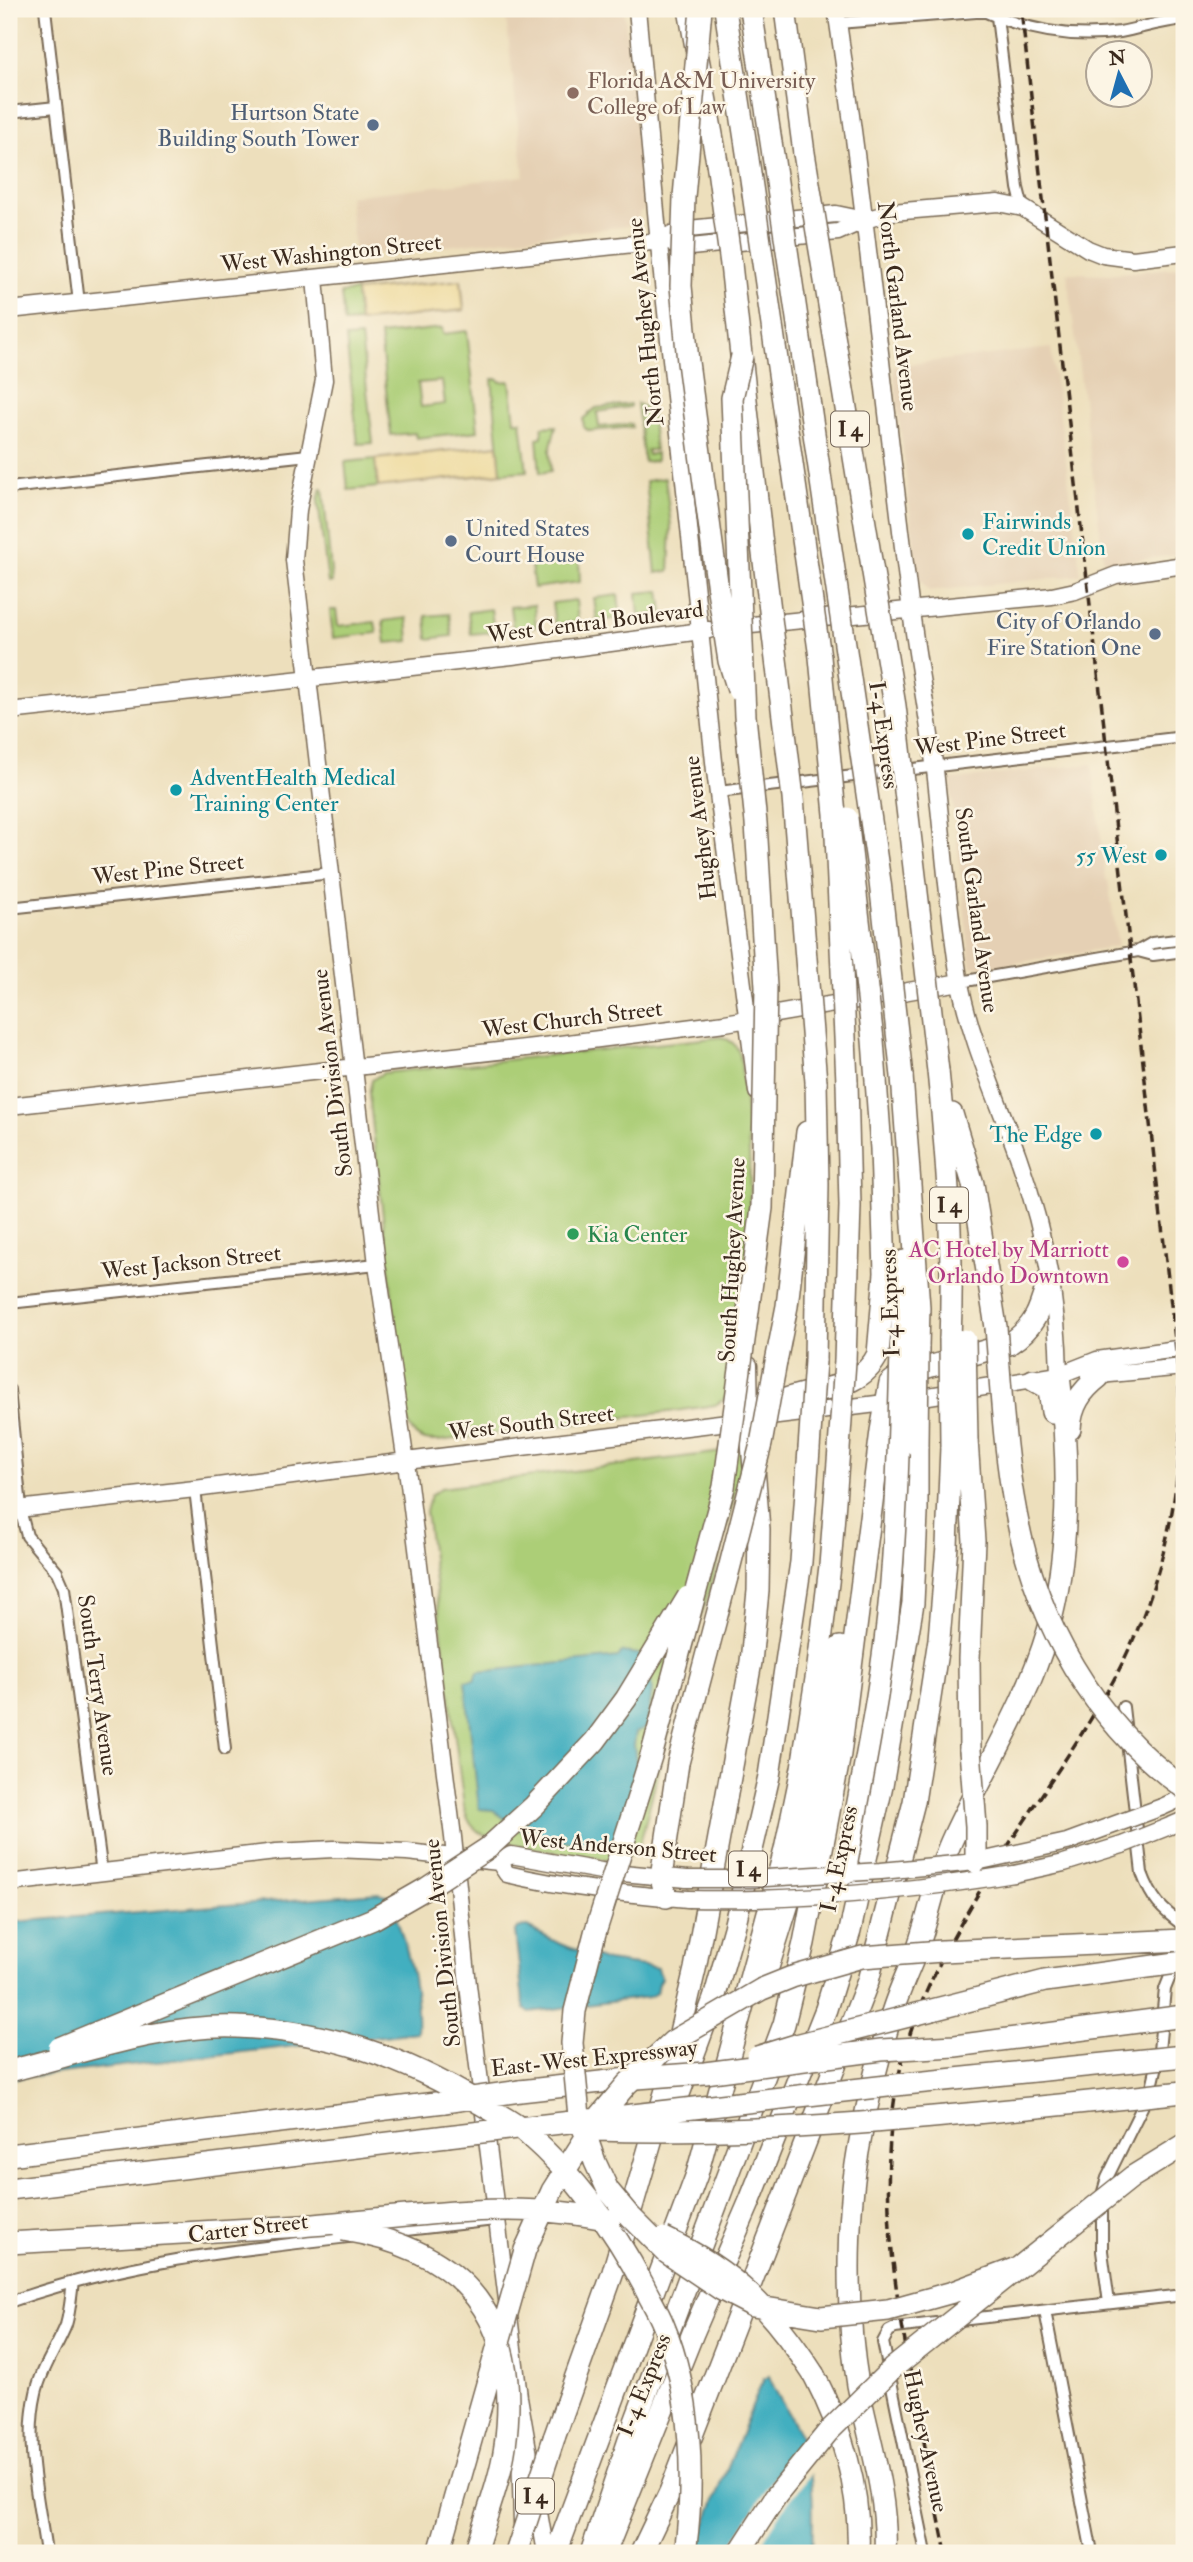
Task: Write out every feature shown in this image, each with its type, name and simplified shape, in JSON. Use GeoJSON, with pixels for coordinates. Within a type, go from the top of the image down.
{"type":"FeatureCollection","features":[{"type":"Feature","properties":{"kind":"highway","name":"I 4"},"geometry":{"type":"LineString","coordinates":[[516,2553],[613,2272],[714,1999],[734,1927],[769,1776],[785,1675],[801,1562],[815,1361],[818,1184],[816,1089],[793,798],[718,162],[689,9]]}},
{"type":"Feature","properties":{"kind":"highway"},"geometry":{"type":"LineString","coordinates":[[702,9],[684,197],[681,286],[689,374],[729,661],[745,716]]}},
{"type":"Feature","properties":{"kind":"highway","name":"I-4 Express"},"geometry":{"type":"LineString","coordinates":[[556,2553],[697,2174],[785,1850],[802,1768],[830,1566],[845,1361],[850,1206],[835,814],[820,657],[725,9]]}},
{"type":"Feature","properties":{"kind":"highway","name":"I-4 Express"},"geometry":{"type":"LineString","coordinates":[[605,2553],[816,2035],[850,1931],[882,1786],[913,1603],[917,1446],[910,1349],[905,1195],[910,1165],[902,1076],[880,882],[751,9]]}},
{"type":"Feature","properties":{"kind":"highway","name":"I 4"},"geometry":{"type":"LineString","coordinates":[[641,2553],[670,2492],[868,1981],[914,1802],[939,1639],[959,1443],[957,1338],[944,1132],[895,706],[804,152],[785,9]]}},
{"type":"Feature","properties":{"kind":"highway"},"geometry":{"type":"LineString","coordinates":[[742,356],[732,398],[745,716],[756,823],[766,987],[762,1208],[724,1487],[652,1752],[595,1933],[575,2011],[572,2043],[579,2116],[608,2190],[628,2214],[667,2253],[722,2290],[752,2306],[821,2317],[888,2310],[1014,2269]]}},
{"type":"Feature","properties":{"kind":"highway"},"geometry":{"type":"LineString","coordinates":[[613,2272],[667,2083],[695,1969],[751,1662],[758,1591],[759,1529],[750,1419],[779,1401],[855,1380],[873,1364],[878,1354],[882,1329],[885,1273],[876,1080],[851,845],[820,657]]}},
{"type":"Feature","properties":{"kind":"highway"},"geometry":{"type":"LineString","coordinates":[[938,1071],[973,1184],[996,1327],[1010,1480],[1016,1516],[1042,1604],[1075,1669],[1094,1698],[1144,1756],[1184,1788]]}},
{"type":"Feature","properties":{"kind":"highway"},"geometry":{"type":"LineString","coordinates":[[672,1891],[678,1763],[761,1444],[787,1306],[804,1143],[816,1089]]}},
{"type":"Feature","properties":{"kind":"highway"},"geometry":{"type":"LineString","coordinates":[[697,2174],[752,2018],[800,1865],[824,1755],[879,1404],[890,1383],[900,1375],[1009,1344],[1025,1334],[1037,1318],[1049,1278]]}},
{"type":"Feature","properties":{"kind":"highway"},"geometry":{"type":"LineString","coordinates":[[843,1883],[881,1668],[890,1596],[910,1349]]}},
{"type":"Feature","properties":{"kind":"highway"},"geometry":{"type":"LineString","coordinates":[[884,2553],[883,2494],[858,2383],[853,2336],[851,2210],[858,2153],[891,2013],[918,1946],[950,1844],[1005,1737],[1033,1674],[1048,1629],[1059,1579],[1065,1490],[1059,1375]]}},
{"type":"Feature","properties":{"kind":"highway"},"geometry":{"type":"LineString","coordinates":[[1033,1674],[1050,1655],[1065,1613],[1076,1512],[1071,1416],[1082,1394],[1099,1377]]}},
{"type":"Feature","properties":{"kind":"highway"},"geometry":{"type":"LineString","coordinates":[[1033,1380],[1049,1389],[1052,1399],[1055,1513],[1052,1568],[1046,1602],[1032,1651],[1033,1674]]}},
{"type":"Feature","properties":{"kind":"highway"},"geometry":{"type":"LineString","coordinates":[[591,2553],[635,2422],[788,2010],[804,1943],[840,1754],[879,1404]]}},
{"type":"Feature","properties":{"kind":"highway"},"geometry":{"type":"LineString","coordinates":[[959,1443],[974,1541],[969,1659],[970,1750],[976,1826],[972,1872]]}},
{"type":"Feature","properties":{"kind":"highway"},"geometry":{"type":"LineString","coordinates":[[9,2070],[373,1919],[428,1888],[488,1848],[534,1807],[594,1741],[626,1699],[701,1574]]}},
{"type":"Feature","properties":{"kind":"highway"},"geometry":{"type":"LineString","coordinates":[[439,2553],[525,2250],[552,2190],[599,2117],[628,2084],[673,2041],[762,1989],[792,1977],[862,1957],[1184,1940]]}},
{"type":"Feature","properties":{"kind":"highway"},"geometry":{"type":"LineString","coordinates":[[705,2073],[796,2045],[1003,1991],[1091,1973],[1184,1962]]}},
{"type":"Feature","properties":{"kind":"highway","name":"East-West Expressway"},"geometry":{"type":"LineString","coordinates":[[9,2155],[520,2091],[705,2073],[881,2050],[955,2046],[1184,2016]]}},
{"type":"Feature","properties":{"kind":"highway"},"geometry":{"type":"LineString","coordinates":[[9,2070],[164,2032],[234,2027],[286,2030],[356,2045],[386,2055],[459,2090],[523,2130],[585,2192],[625,2250],[663,2324],[679,2378],[690,2450],[690,2519],[685,2553]]}},
{"type":"Feature","properties":{"kind":"highway"},"geometry":{"type":"LineString","coordinates":[[9,2189],[905,2084],[1184,2056]]}},
{"type":"Feature","properties":{"kind":"highway"},"geometry":{"type":"LineString","coordinates":[[523,2128],[666,2132],[844,2125],[1184,2092]]}},
{"type":"Feature","properties":{"kind":"highway"},"geometry":{"type":"LineString","coordinates":[[739,2553],[776,2496],[828,2432],[893,2368],[1132,2177],[1184,2145]]}},
{"type":"Feature","properties":{"kind":"highway"},"geometry":{"type":"LineString","coordinates":[[9,2243],[302,2227],[466,2212],[527,2210],[578,2213],[619,2222],[660,2236],[727,2274],[772,2315],[814,2375],[834,2413],[852,2475],[857,2505],[858,2553]]}},
{"type":"Feature","properties":{"kind":"highway"},"geometry":{"type":"LineString","coordinates":[[302,2227],[361,2233],[390,2241],[433,2259],[470,2288],[493,2323],[504,2358],[507,2424],[505,2448],[475,2553]]}},
{"type":"Feature","properties":{"kind":"highway"},"geometry":{"type":"LineString","coordinates":[[656,2553],[670,2492]]}},
{"type":"Feature","properties":{"kind":"street"},"geometry":{"type":"LineString","coordinates":[[45,9],[79,303]]}},
{"type":"Feature","properties":{"kind":"street","name":"North Hughey Avenue"},"geometry":{"type":"LineString","coordinates":[[637,9],[701,631]]}},
{"type":"Feature","properties":{"kind":"street"},"geometry":{"type":"LineString","coordinates":[[992,15],[1023,208]]}},
{"type":"Feature","properties":{"kind":"street"},"geometry":{"type":"LineString","coordinates":[[837,16],[992,15],[1048,33],[1085,35],[1120,32],[1184,19]]}},
{"type":"Feature","properties":{"kind":"street","name":"North Garland Avenue"},"geometry":{"type":"LineString","coordinates":[[837,16],[865,220],[911,609]]}},
{"type":"Feature","properties":{"kind":"street"},"geometry":{"type":"LineString","coordinates":[[9,112],[56,107]]}},
{"type":"Feature","properties":{"kind":"street","name":"West Washington Street"},"geometry":{"type":"LineString","coordinates":[[9,310],[659,241],[681,248],[838,232],[892,212],[990,203],[1023,208],[1088,249],[1103,255],[1133,259],[1184,253]]}},
{"type":"Feature","properties":{"kind":"street","name":"South Division Avenue"},"geometry":{"type":"LineString","coordinates":[[315,278],[324,380],[294,533],[294,560],[377,1264],[409,1484],[519,2397],[546,2553]]}},
{"type":"Feature","properties":{"kind":"street"},"geometry":{"type":"LineString","coordinates":[[9,488],[308,455]]}},
{"type":"Feature","properties":{"kind":"street","name":"West Central Boulevard"},"geometry":{"type":"LineString","coordinates":[[9,711],[512,656],[701,631],[1052,596],[1075,591],[1115,575],[1184,565]]}},
{"type":"Feature","properties":{"kind":"street","name":"South Garland Avenue"},"geometry":{"type":"LineString","coordinates":[[911,609],[934,767],[960,982],[977,1049],[1027,1184],[1049,1278],[1058,1343],[1059,1375]]}},
{"type":"Feature","properties":{"kind":"street","name":"Hughey Avenue"},"geometry":{"type":"LineString","coordinates":[[701,631],[746,1020]]}},
{"type":"Feature","properties":{"kind":"street","name":"West Pine Street"},"geometry":{"type":"LineString","coordinates":[[718,792],[1184,737]]}},
{"type":"Feature","properties":{"kind":"street","name":"West Pine Street"},"geometry":{"type":"LineString","coordinates":[[9,908],[332,873]]}},
{"type":"Feature","properties":{"kind":"street","name":"West Church Street"},"geometry":{"type":"LineString","coordinates":[[9,1106],[552,1045],[746,1020],[1138,951],[1152,943],[1184,939]]}},
{"type":"Feature","properties":{"kind":"street","name":"West Church Street"},"geometry":{"type":"LineString","coordinates":[[1138,951],[1153,955],[1184,951]]}},
{"type":"Feature","properties":{"kind":"street","name":"South Hughey Avenue"},"geometry":{"type":"LineString","coordinates":[[746,1020],[758,1106],[762,1177],[761,1223],[749,1348],[750,1419]]}},
{"type":"Feature","properties":{"kind":"street","name":"West Jackson Street"},"geometry":{"type":"LineString","coordinates":[[9,1303],[377,1264]]}},
{"type":"Feature","properties":{"kind":"street","name":"West South Street"},"geometry":{"type":"LineString","coordinates":[[14,1509],[879,1404],[1033,1380],[1059,1375],[1097,1360],[1184,1348]]}},
{"type":"Feature","properties":{"kind":"street","name":"West South Street"},"geometry":{"type":"LineString","coordinates":[[1059,1375],[1099,1377],[1184,1367]]}},
{"type":"Feature","properties":{"kind":"street","name":"South Terry Avenue"},"geometry":{"type":"LineString","coordinates":[[9,1390],[14,1509],[27,1536],[57,1572],[64,1588],[102,1873]]}},
{"type":"Feature","properties":{"kind":"street"},"geometry":{"type":"LineString","coordinates":[[195,1489],[225,1749]]}},
{"type":"Feature","properties":{"kind":"street"},"geometry":{"type":"LineString","coordinates":[[1123,1707],[1142,1873],[1151,1896],[1165,1912],[1184,1926]]}},
{"type":"Feature","properties":{"kind":"street","name":"West Anderson Street"},"geometry":{"type":"LineString","coordinates":[[972,1872],[1067,1842],[1184,1797]]}},
{"type":"Feature","properties":{"kind":"street","name":"West Anderson Street"},"geometry":{"type":"LineString","coordinates":[[9,1884],[276,1852],[334,1849],[407,1852],[499,1862],[511,1855],[601,1871],[672,1891],[758,1899],[931,1868],[972,1872],[1064,1863],[1177,1823]]}},
{"type":"Feature","properties":{"kind":"street","name":"West Anderson Street"},"geometry":{"type":"LineString","coordinates":[[672,1891],[687,1879],[843,1883]]}},
{"type":"Feature","properties":{"kind":"street"},"geometry":{"type":"LineString","coordinates":[[1109,2303],[1102,2251],[1102,2195],[1111,2169],[1152,2087],[1158,2061],[1165,1989],[1184,1948]]}},
{"type":"Feature","properties":{"kind":"street","name":"Carter Street"},"geometry":{"type":"LineString","coordinates":[[9,2302],[73,2283],[198,2255],[498,2220]]}},
{"type":"Feature","properties":{"kind":"street"},"geometry":{"type":"LineString","coordinates":[[46,2553],[32,2442],[32,2415],[44,2369],[67,2322],[73,2283]]}},
{"type":"Feature","properties":{"kind":"street"},"geometry":{"type":"LineString","coordinates":[[1092,2553],[1045,2311],[1184,2295]]}},
{"type":"Feature","properties":{"kind":"street","name":"Hughey Avenue"},"geometry":{"type":"LineString","coordinates":[[926,2553],[884,2350],[885,2338],[889,2331],[901,2327],[1045,2311]]}},
{"type":"Feature","properties":{"kind":"street","name":"South Division Avenue"},"geometry":{"type":"LineString","coordinates":[[519,2397],[525,2553]]}},
{"type":"Feature","properties":{"kind":"shaded area","name":"Florida A&M University College of Law"},"geometry":{"type":"Polygon","coordinates":[[[505,9],[624,9],[644,211],[640,211],[637,220],[627,226],[355,256],[349,196],[524,176],[505,9]]]}},
{"type":"Feature","properties":{"kind":"shaded area"},"geometry":{"type":"Polygon","coordinates":[[[1184,267],[1184,554],[1104,564],[1067,273],[1109,274],[1184,267]]]}},
{"type":"Feature","properties":{"kind":"shaded area"},"geometry":{"type":"Polygon","coordinates":[[[1051,348],[1081,575],[928,590],[918,578],[893,366],[1051,348]]]}},
{"type":"Feature","properties":{"kind":"shaded area"},"geometry":{"type":"Polygon","coordinates":[[[1092,764],[1106,880],[1118,946],[993,967],[971,967],[950,780],[1092,764]]]}},
{"type":"Feature","properties":{"kind":"green space"},"geometry":{"type":"Polygon","coordinates":[[[356,291],[359,322],[344,323],[341,293],[356,291]]]}},
{"type":"Feature","properties":{"kind":"green space"},"geometry":{"type":"Polygon","coordinates":[[[442,328],[443,334],[467,331],[478,431],[416,438],[415,433],[391,435],[380,335],[442,328]],[[442,381],[418,383],[421,407],[445,404],[442,381]]]}},
{"type":"Feature","properties":{"kind":"green space"},"geometry":{"type":"Polygon","coordinates":[[[361,337],[373,443],[358,444],[346,338],[361,337]]]}},
{"type":"Feature","properties":{"kind":"green space"},"geometry":{"type":"Polygon","coordinates":[[[492,379],[510,381],[515,421],[521,421],[527,471],[501,473],[492,379]]]}},
{"type":"Feature","properties":{"kind":"green space"},"geometry":{"type":"Polygon","coordinates":[[[630,404],[630,407],[597,412],[599,427],[631,424],[632,427],[590,431],[584,428],[583,419],[596,408],[630,404]]]}},
{"type":"Feature","properties":{"kind":"green space"},"geometry":{"type":"Polygon","coordinates":[[[637,404],[651,410],[655,450],[647,450],[648,455],[656,453],[656,461],[644,462],[637,404]]]}},
{"type":"Feature","properties":{"kind":"green space"},"geometry":{"type":"Polygon","coordinates":[[[556,426],[550,450],[551,471],[540,473],[537,438],[542,437],[542,427],[556,426]]]}},
{"type":"Feature","properties":{"kind":"green space"},"geometry":{"type":"Polygon","coordinates":[[[375,459],[378,487],[348,490],[345,462],[375,459]]]}},
{"type":"Feature","properties":{"kind":"green space"},"geometry":{"type":"Polygon","coordinates":[[[665,478],[671,526],[669,571],[656,573],[646,481],[665,478]]]}},
{"type":"Feature","properties":{"kind":"green space"},"geometry":{"type":"Polygon","coordinates":[[[321,488],[332,582],[328,583],[318,501],[321,488]]]}},
{"type":"Feature","properties":{"kind":"green space"},"geometry":{"type":"Polygon","coordinates":[[[579,559],[580,582],[534,588],[531,565],[579,559]]]}},
{"type":"Feature","properties":{"kind":"green space"},"geometry":{"type":"Polygon","coordinates":[[[660,591],[663,613],[639,616],[637,593],[660,591]]]}},
{"type":"Feature","properties":{"kind":"green space"},"geometry":{"type":"Polygon","coordinates":[[[618,595],[621,618],[597,621],[594,598],[618,595]]]}},
{"type":"Feature","properties":{"kind":"green space"},"geometry":{"type":"Polygon","coordinates":[[[576,600],[578,622],[555,625],[552,603],[576,600]]]}},
{"type":"Feature","properties":{"kind":"green space"},"geometry":{"type":"Polygon","coordinates":[[[534,605],[536,627],[513,630],[510,607],[534,605]]]}},
{"type":"Feature","properties":{"kind":"green space"},"geometry":{"type":"Polygon","coordinates":[[[491,609],[494,632],[471,634],[468,612],[491,609]]]}},
{"type":"Feature","properties":{"kind":"green space"},"geometry":{"type":"Polygon","coordinates":[[[330,610],[336,610],[338,626],[375,622],[377,633],[333,638],[330,610]]]}},
{"type":"Feature","properties":{"kind":"green space"},"geometry":{"type":"Polygon","coordinates":[[[449,614],[452,636],[428,639],[426,616],[449,614]]]}},
{"type":"Feature","properties":{"kind":"green space"},"geometry":{"type":"Polygon","coordinates":[[[407,618],[409,641],[386,643],[383,621],[407,618]]]}},
{"type":"Feature","properties":{"kind":"green space"},"geometry":{"type":"Polygon","coordinates":[[[722,1037],[734,1044],[740,1056],[750,1172],[745,1258],[726,1398],[715,1405],[438,1441],[416,1436],[406,1416],[369,1094],[372,1080],[383,1073],[722,1037]]]}},
{"type":"Feature","properties":{"kind":"green space"},"geometry":{"type":"Polygon","coordinates":[[[746,1449],[715,1574],[685,1664],[641,1840],[636,1850],[627,1857],[616,1859],[577,1856],[509,1843],[478,1831],[470,1822],[464,1807],[426,1511],[431,1495],[441,1488],[746,1449]]]}},
{"type":"Feature","properties":{"kind":"sand"},"geometry":{"type":"Polygon","coordinates":[[[461,280],[464,310],[359,322],[356,291],[461,280]]]}},
{"type":"Feature","properties":{"kind":"sand"},"geometry":{"type":"Polygon","coordinates":[[[498,445],[501,473],[378,487],[375,459],[498,445]]]}},
{"type":"Feature","properties":{"kind":"water"},"geometry":{"type":"Polygon","coordinates":[[[622,1652],[648,1658],[652,1691],[647,1724],[636,1732],[634,1745],[637,1769],[616,1842],[603,1850],[519,1829],[493,1810],[479,1809],[465,1681],[475,1680],[478,1672],[618,1657],[622,1652]]]}},
{"type":"Feature","properties":{"kind":"water"},"geometry":{"type":"Polygon","coordinates":[[[379,1893],[389,1896],[405,1946],[416,1997],[417,2032],[9,2079],[9,1924],[379,1893]]]}},
{"type":"Feature","properties":{"kind":"water"},"geometry":{"type":"Polygon","coordinates":[[[527,1927],[560,1944],[607,1961],[658,1968],[661,1978],[656,1993],[649,1997],[530,2012],[525,2009],[523,2001],[515,1931],[527,1927]]]}},
{"type":"Feature","properties":{"kind":"water"},"geometry":{"type":"Polygon","coordinates":[[[769,2376],[805,2449],[813,2501],[812,2553],[694,2553],[760,2387],[769,2376]]]}},
{"type":"Feature","properties":{"kind":"pier"},"geometry":{"type":"Polygon","coordinates":[[[805,2440],[813,2471],[784,2508],[756,2553],[726,2553],[769,2485],[805,2440]]]}},
{"type":"Feature","properties":{"kind":"railway"},"geometry":{"type":"LineString","coordinates":[[946,2553],[907,2355],[891,2238],[889,2159],[898,2080],[913,2025],[948,1947],[990,1874],[1098,1708],[1128,1652],[1163,1554],[1171,1520],[1179,1451],[1180,1406],[1175,1339],[1021,9]]}},
{"type":"Feature","properties":{"kind":"place","name":"Florida A&M University College of Law"},"geometry":{"type":"Point","coordinates":[573,93]}},
{"type":"Feature","properties":{"kind":"place","name":"Hurtson State Building South Tower"},"geometry":{"type":"Point","coordinates":[373,125]}},
{"type":"Feature","properties":{"kind":"place","name":"Fairwinds Credit Union"},"geometry":{"type":"Point","coordinates":[968,534]}},
{"type":"Feature","properties":{"kind":"place","name":"United States Court House"},"geometry":{"type":"Point","coordinates":[451,541]}},
{"type":"Feature","properties":{"kind":"place","name":"City of Orlando Fire Station One"},"geometry":{"type":"Point","coordinates":[1155,634]}},
{"type":"Feature","properties":{"kind":"place","name":"AdventHealth Medical Training Center"},"geometry":{"type":"Point","coordinates":[176,790]}},
{"type":"Feature","properties":{"kind":"place","name":"55 West"},"geometry":{"type":"Point","coordinates":[1161,855]}},
{"type":"Feature","properties":{"kind":"place","name":"The Edge"},"geometry":{"type":"Point","coordinates":[1096,1134]}},
{"type":"Feature","properties":{"kind":"place","name":"Kia Center"},"geometry":{"type":"Point","coordinates":[573,1234]}},
{"type":"Feature","properties":{"kind":"place","name":"AC Hotel by Marriott Orlando Downtown"},"geometry":{"type":"Point","coordinates":[1123,1262]}}]}
